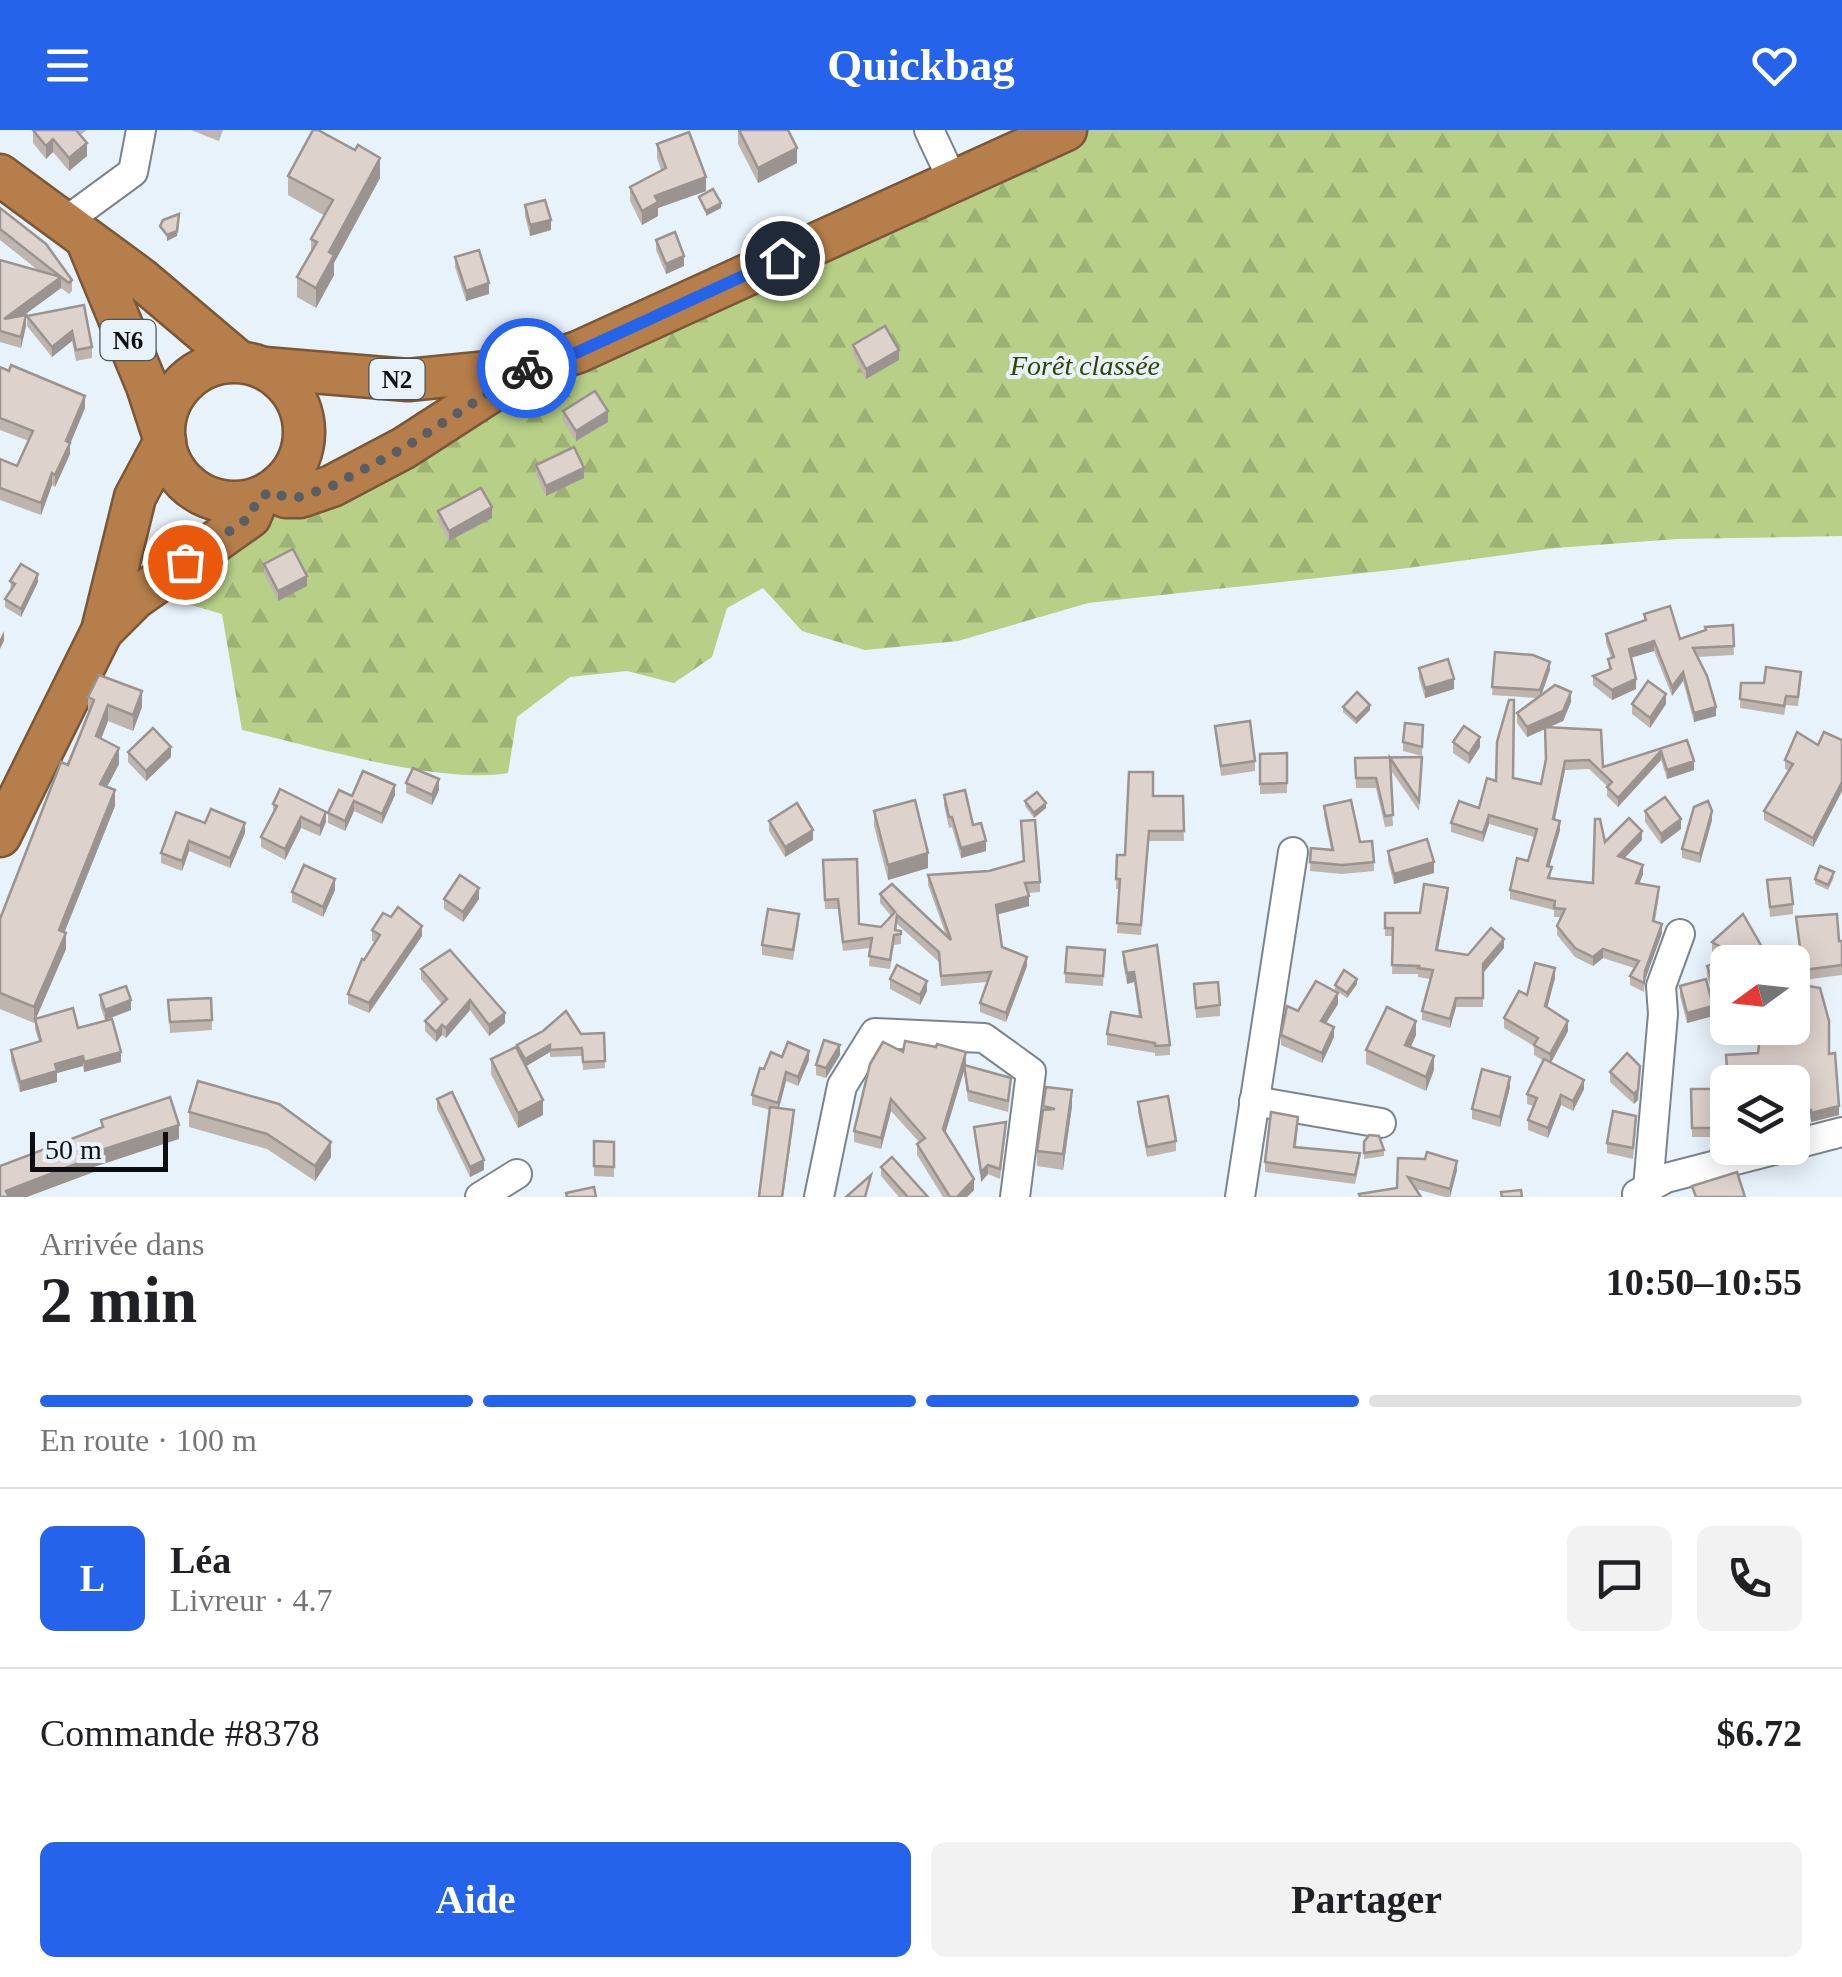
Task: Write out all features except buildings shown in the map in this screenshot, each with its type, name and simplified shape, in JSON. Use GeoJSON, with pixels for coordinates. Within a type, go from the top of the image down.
{"type":"FeatureCollection","features":[{"type":"Feature","properties":{"kind":"highway","name":"N2"},"geometry":{"type":"LineString","coordinates":[[251,365],[408,380],[528,368],[578,352],[1066,130]]}},
{"type":"Feature","properties":{"kind":"highway","name":"N6"},"geometry":{"type":"LineString","coordinates":[[0,175],[251,365]]}},
{"type":"Feature","properties":{"kind":"highway","name":"N6"},"geometry":{"type":"LineString","coordinates":[[75,233],[148,386],[165,441]]}},
{"type":"Feature","properties":{"kind":"highway"},"geometry":{"type":"LineString","coordinates":[[0,836],[102,631],[135,497],[165,441],[168,410],[183,384],[208,367],[251,365],[282,380],[303,416],[304,438],[299,458],[288,476],[265,494],[250,517],[134,599],[102,631]]}},
{"type":"Feature","properties":{"kind":"highway","name":"N2"},"geometry":{"type":"LineString","coordinates":[[265,494],[300,497],[332,486],[404,448],[528,368]]}},
{"type":"Feature","properties":{"kind":"highway"},"geometry":{"type":"LineString","coordinates":[[165,441],[176,470],[198,492],[216,500],[237,502],[265,494]]}},
{"type":"Feature","properties":{"kind":"street"},"geometry":{"type":"LineString","coordinates":[[75,233],[133,172],[142,130]]}},
{"type":"Feature","properties":{"kind":"street"},"geometry":{"type":"LineString","coordinates":[[929,130],[953,181]]}},
{"type":"Feature","properties":{"kind":"street"},"geometry":{"type":"LineString","coordinates":[[1240,1197],[1293,852]]}},
{"type":"Feature","properties":{"kind":"street"},"geometry":{"type":"LineString","coordinates":[[1640,1193],[1663,1014],[1661,986],[1680,934]]}},
{"type":"Feature","properties":{"kind":"street"},"geometry":{"type":"LineString","coordinates":[[819,1197],[842,1086],[874,1032],[984,1038],[1032,1072],[1015,1197]]}},
{"type":"Feature","properties":{"kind":"street"},"geometry":{"type":"LineString","coordinates":[[1254,1101],[1381,1123]]}},
{"type":"Feature","properties":{"kind":"street"},"geometry":{"type":"LineString","coordinates":[[1810,1140],[1842,1132]]}},
{"type":"Feature","properties":{"kind":"street"},"geometry":{"type":"LineString","coordinates":[[1640,1193],[1666,1178],[1716,1165]]}},
{"type":"Feature","properties":{"kind":"street"},"geometry":{"type":"LineString","coordinates":[[480,1197],[517,1174]]}},
{"type":"Feature","properties":{"kind":"green space","name":"Forêt classée"},"geometry":{"type":"Polygon","coordinates":[[[1031,130],[1842,130],[1842,536],[1677,539],[1555,548],[1088,603],[958,641],[865,650],[802,631],[763,588],[727,608],[712,657],[674,683],[627,671],[570,677],[517,717],[508,773],[480,775],[412,769],[242,730],[222,614],[139,590],[428,411],[1031,130]]]}},
{"type":"Feature","properties":{"kind":"way so far"},"geometry":{"type":"LineString","coordinates":[[185,562],[250,517],[258,498],[273,491],[286,498],[300,497],[332,486],[404,448],[527,368]]}},
{"type":"Feature","properties":{"kind":"route"},"geometry":{"type":"LineString","coordinates":[[527,368],[578,352],[782,258]]}}]}
